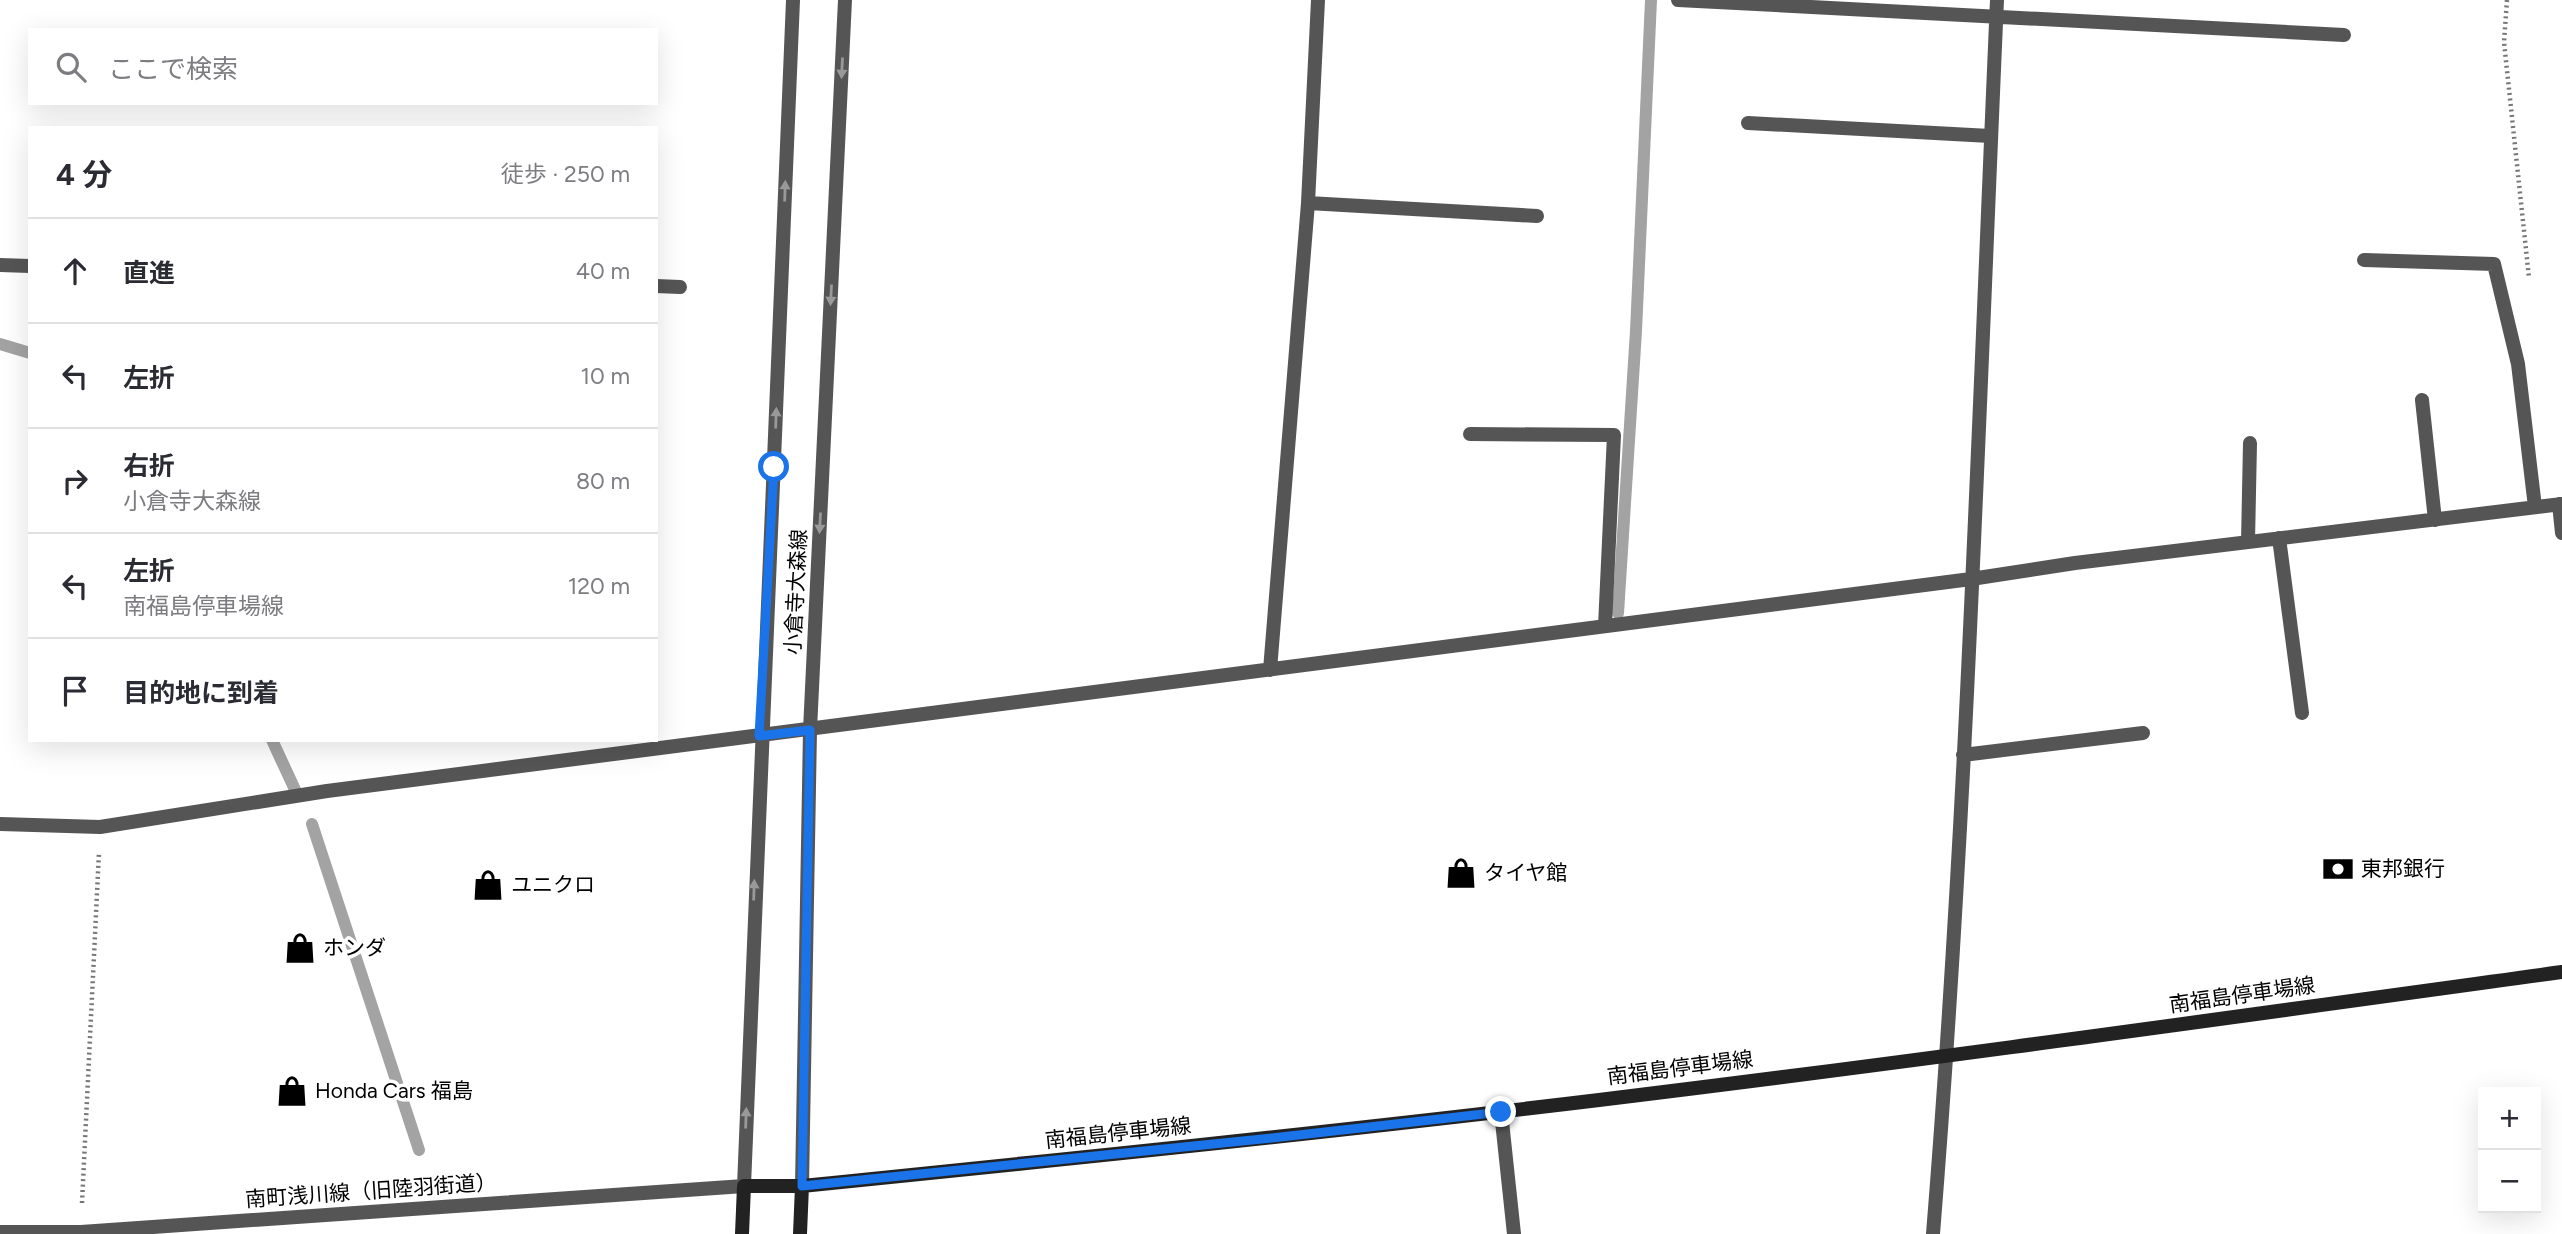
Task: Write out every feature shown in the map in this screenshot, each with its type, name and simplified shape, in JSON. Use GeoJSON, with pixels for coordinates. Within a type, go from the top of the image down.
{"type":"FeatureCollection","features":[{"type":"Feature","properties":{"kind":"main road","name":"南福島停車場線"},"geometry":{"type":"LineString","coordinates":[[744,1186],[802,1186],[1501,1112],[2562,972]]}},
{"type":"Feature","properties":{"kind":"main road"},"geometry":{"type":"LineString","coordinates":[[742,1234],[744,1186]]}},
{"type":"Feature","properties":{"kind":"main road"},"geometry":{"type":"LineString","coordinates":[[800,1234],[802,1186]]}},
{"type":"Feature","properties":{"kind":"street"},"geometry":{"type":"LineString","coordinates":[[744,1186],[759,736],[774,467],[793,0]]}},
{"type":"Feature","properties":{"kind":"street","name":"小倉寺大森線"},"geometry":{"type":"LineString","coordinates":[[802,1186],[810,730],[845,0]]}},
{"type":"Feature","properties":{"kind":"street"},"geometry":{"type":"LineString","coordinates":[[1270,670],[1308,203],[1318,0]]}},
{"type":"Feature","properties":{"kind":"street"},"geometry":{"type":"LineString","coordinates":[[1678,0],[2344,35]]}},
{"type":"Feature","properties":{"kind":"street"},"geometry":{"type":"LineString","coordinates":[[1933,1234],[1947,1055],[1964,755],[1997,0]]}},
{"type":"Feature","properties":{"kind":"street"},"geometry":{"type":"LineString","coordinates":[[1748,123],[1990,135]]}},
{"type":"Feature","properties":{"kind":"street"},"geometry":{"type":"LineString","coordinates":[[1308,203],[1537,216]]}},
{"type":"Feature","properties":{"kind":"street"},"geometry":{"type":"LineString","coordinates":[[2364,260],[2494,264],[2518,365],[2535,507]]}},
{"type":"Feature","properties":{"kind":"street"},"geometry":{"type":"LineString","coordinates":[[0,265],[28,266]]}},
{"type":"Feature","properties":{"kind":"street"},"geometry":{"type":"LineString","coordinates":[[658,286],[680,287]]}},
{"type":"Feature","properties":{"kind":"street"},"geometry":{"type":"LineString","coordinates":[[2422,400],[2435,520]]}},
{"type":"Feature","properties":{"kind":"street"},"geometry":{"type":"LineString","coordinates":[[1471,434],[1614,435],[1605,626]]}},
{"type":"Feature","properties":{"kind":"street"},"geometry":{"type":"LineString","coordinates":[[2248,542],[2250,443]]}},
{"type":"Feature","properties":{"kind":"street"},"geometry":{"type":"LineString","coordinates":[[0,824],[100,827],[327,791],[1971,579],[2075,563],[2560,504],[2562,533]]}},
{"type":"Feature","properties":{"kind":"street"},"geometry":{"type":"LineString","coordinates":[[2279,538],[2302,713]]}},
{"type":"Feature","properties":{"kind":"street"},"geometry":{"type":"LineString","coordinates":[[1964,755],[2143,733]]}},
{"type":"Feature","properties":{"kind":"street"},"geometry":{"type":"LineString","coordinates":[[1501,1112],[1514,1234]]}},
{"type":"Feature","properties":{"kind":"street","name":"南町浅川線（旧陸羽街道）"},"geometry":{"type":"LineString","coordinates":[[0,1233],[80,1233],[744,1186]]}},
{"type":"Feature","properties":{"kind":"path"},"geometry":{"type":"LineString","coordinates":[[2507,0],[2504,42],[2530,290]]}},
{"type":"Feature","properties":{"kind":"path"},"geometry":{"type":"LineString","coordinates":[[80,1233],[100,827]]}},
{"type":"Feature","properties":{"kind":"waterway"},"geometry":{"type":"LineString","coordinates":[[1618,613],[1636,331],[1651,0]]}},
{"type":"Feature","properties":{"kind":"waterway"},"geometry":{"type":"LineString","coordinates":[[0,344],[28,352]]}},
{"type":"Feature","properties":{"kind":"waterway"},"geometry":{"type":"LineString","coordinates":[[273,742],[297,794]]}},
{"type":"Feature","properties":{"kind":"waterway"},"geometry":{"type":"LineString","coordinates":[[312,824],[419,1150]]}},
{"type":"Feature","properties":{"kind":"place","name":"東邦銀行"},"geometry":{"type":"Point","coordinates":[2338,869]}},
{"type":"Feature","properties":{"kind":"place","name":"タイヤ館"},"geometry":{"type":"Point","coordinates":[1461,873]}},
{"type":"Feature","properties":{"kind":"place","name":"ユニクロ"},"geometry":{"type":"Point","coordinates":[488,885]}},
{"type":"Feature","properties":{"kind":"place","name":"ホンダ"},"geometry":{"type":"Point","coordinates":[300,948]}},
{"type":"Feature","properties":{"kind":"place","name":"Honda Cars 福島"},"geometry":{"type":"Point","coordinates":[292,1091]}},
{"type":"Feature","properties":{"kind":"route"},"geometry":{"type":"LineString","coordinates":[[774,467],[759,736],[810,730],[802,1186],[1501,1112]]}}]}
